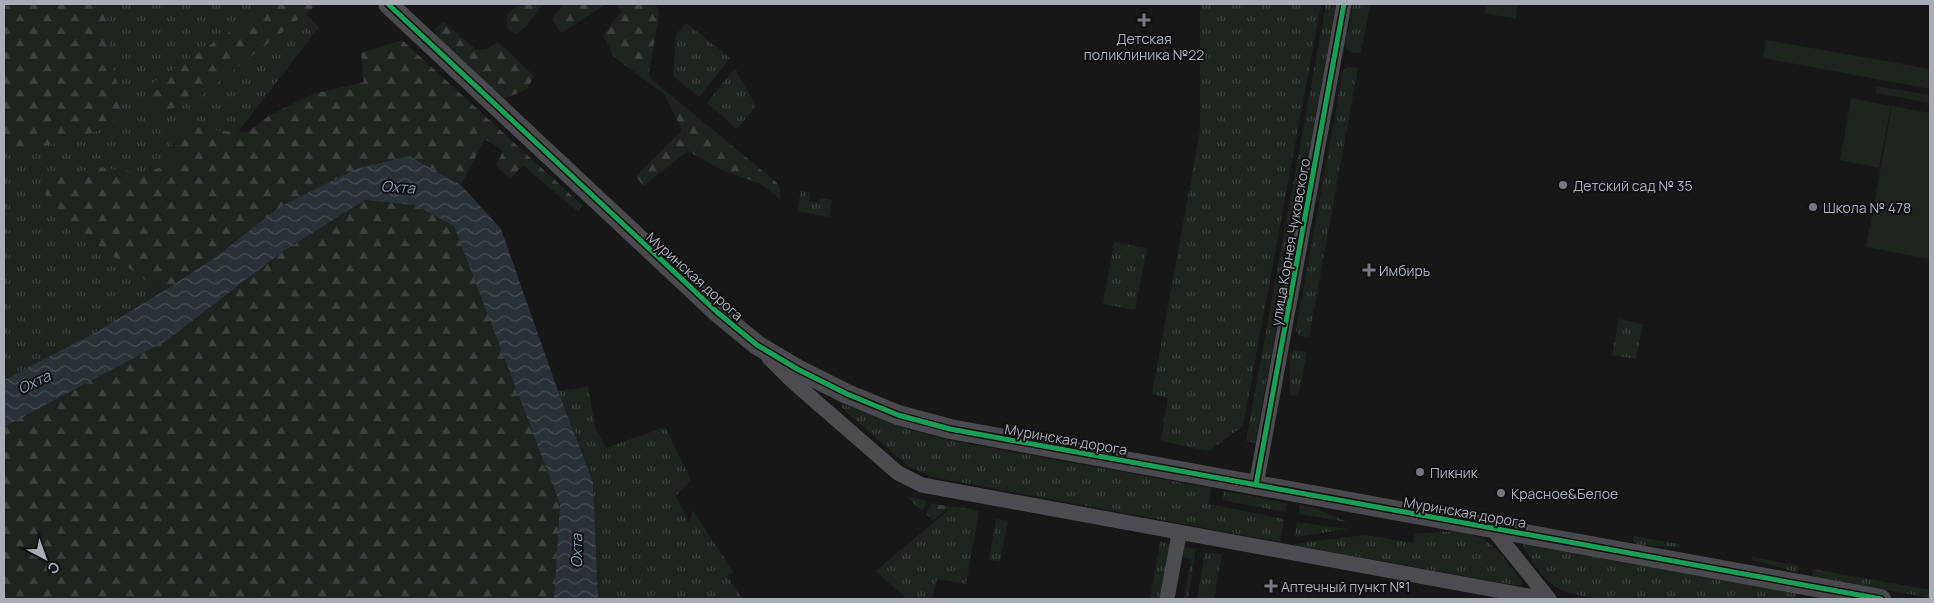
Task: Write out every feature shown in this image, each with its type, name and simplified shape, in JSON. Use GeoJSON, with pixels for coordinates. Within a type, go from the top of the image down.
{"type":"FeatureCollection","features":[{"type":"Feature","properties":{"kind":"street","name":"Муринская дорога"},"geometry":{"type":"LineString","coordinates":[[388,4],[717,312],[757,345],[799,370],[848,394],[898,415],[950,429],[1881,599]]}},
{"type":"Feature","properties":{"kind":"street","name":"улица Корнея Чуковского"},"geometry":{"type":"LineString","coordinates":[[1256,485],[1344,4]]}},
{"type":"Feature","properties":{"kind":"street"},"geometry":{"type":"LineString","coordinates":[[757,345],[790,380],[898,473],[910,481],[922,485],[1180,534],[1545,599]]}},
{"type":"Feature","properties":{"kind":"street"},"geometry":{"type":"LineString","coordinates":[[1492,528],[1549,599]]}},
{"type":"Feature","properties":{"kind":"street"},"geometry":{"type":"LineString","coordinates":[[1167,599],[1180,534]]}},
{"type":"Feature","properties":{"kind":"green space"},"geometry":{"type":"Polygon","coordinates":[[[4,4],[106,4],[109,45],[123,113],[108,126],[77,139],[13,152],[4,151],[4,4]]]}},
{"type":"Feature","properties":{"kind":"green space"},"geometry":{"type":"Polygon","coordinates":[[[84,4],[296,4],[319,27],[188,197],[113,256],[162,292],[98,331],[4,380],[4,75],[84,4]]]}},
{"type":"Feature","properties":{"kind":"green space"},"geometry":{"type":"Polygon","coordinates":[[[272,4],[318,4],[193,102],[158,113],[145,104],[154,82],[272,4]]]}},
{"type":"Feature","properties":{"kind":"green space"},"geometry":{"type":"Polygon","coordinates":[[[519,4],[543,4],[526,27],[516,34],[507,28],[507,15],[519,4]]]}},
{"type":"Feature","properties":{"kind":"green space"},"geometry":{"type":"Polygon","coordinates":[[[564,4],[606,4],[561,33],[552,19],[564,4]]]}},
{"type":"Feature","properties":{"kind":"green space"},"geometry":{"type":"Polygon","coordinates":[[[614,4],[656,4],[659,13],[649,74],[651,79],[776,182],[780,188],[781,200],[761,184],[722,170],[688,151],[643,186],[636,176],[682,130],[664,94],[614,57],[603,35],[622,11],[614,4]]]}},
{"type":"Feature","properties":{"kind":"green space"},"geometry":{"type":"Polygon","coordinates":[[[1200,4],[1321,4],[1243,426],[1209,451],[1161,441],[1168,398],[1152,394],[1200,131],[1200,4]]]}},
{"type":"Feature","properties":{"kind":"green space"},"geometry":{"type":"Polygon","coordinates":[[[1326,4],[1336,4],[1255,443],[1246,441],[1326,4]]]}},
{"type":"Feature","properties":{"kind":"green space"},"geometry":{"type":"Polygon","coordinates":[[[1353,4],[1370,4],[1361,53],[1351,52],[1345,46],[1353,4]]]}},
{"type":"Feature","properties":{"kind":"green space"},"geometry":{"type":"Polygon","coordinates":[[[1486,4],[1517,4],[1516,19],[1484,13],[1486,4]]]}},
{"type":"Feature","properties":{"kind":"green space"},"geometry":{"type":"Polygon","coordinates":[[[443,22],[477,50],[487,49],[498,42],[534,76],[527,89],[506,98],[494,90],[437,39],[435,29],[443,22]]]}},
{"type":"Feature","properties":{"kind":"green space"},"geometry":{"type":"Polygon","coordinates":[[[686,23],[730,58],[699,97],[673,76],[676,35],[686,23]]]}},
{"type":"Feature","properties":{"kind":"green space"},"geometry":{"type":"Polygon","coordinates":[[[402,40],[582,205],[578,212],[523,165],[510,179],[496,165],[503,151],[485,139],[461,185],[409,156],[216,257],[162,292],[66,222],[45,194],[53,177],[98,167],[144,173],[182,160],[170,143],[182,128],[207,127],[220,131],[247,132],[270,115],[313,94],[364,82],[361,53],[402,40]]]}},
{"type":"Feature","properties":{"kind":"green space"},"geometry":{"type":"Polygon","coordinates":[[[1766,40],[1930,69],[1930,89],[1763,58],[1766,40]]]}},
{"type":"Feature","properties":{"kind":"green space"},"geometry":{"type":"Polygon","coordinates":[[[1348,67],[1358,68],[1309,337],[1300,336],[1296,330],[1343,71],[1348,67]]]}},
{"type":"Feature","properties":{"kind":"green space"},"geometry":{"type":"Polygon","coordinates":[[[735,68],[756,106],[737,129],[707,103],[735,68]]]}},
{"type":"Feature","properties":{"kind":"green space"},"geometry":{"type":"Polygon","coordinates":[[[1877,86],[1930,95],[1930,103],[1876,93],[1877,86]]]}},
{"type":"Feature","properties":{"kind":"green space"},"geometry":{"type":"Polygon","coordinates":[[[1851,98],[1891,106],[1879,168],[1840,160],[1851,98]]]}},
{"type":"Feature","properties":{"kind":"green space"},"geometry":{"type":"Polygon","coordinates":[[[1892,106],[1930,113],[1930,259],[1866,247],[1892,106]]]}},
{"type":"Feature","properties":{"kind":"green space"},"geometry":{"type":"Polygon","coordinates":[[[801,191],[811,193],[809,201],[819,203],[820,198],[832,200],[829,217],[797,211],[801,191]]]}},
{"type":"Feature","properties":{"kind":"green space"},"geometry":{"type":"Polygon","coordinates":[[[365,200],[415,205],[454,225],[560,504],[554,599],[4,599],[4,427],[166,341],[282,252],[365,200]]]}},
{"type":"Feature","properties":{"kind":"green space"},"geometry":{"type":"Polygon","coordinates":[[[1114,242],[1147,248],[1135,310],[1103,304],[1114,242]]]}},
{"type":"Feature","properties":{"kind":"green space"},"geometry":{"type":"Polygon","coordinates":[[[1619,319],[1643,324],[1636,359],[1612,355],[1619,319]]]}},
{"type":"Feature","properties":{"kind":"green space"},"geometry":{"type":"Polygon","coordinates":[[[1296,350],[1307,352],[1298,396],[1290,395],[1290,353],[1296,350]]]}},
{"type":"Feature","properties":{"kind":"green space"},"geometry":{"type":"Polygon","coordinates":[[[588,387],[595,427],[606,448],[665,427],[691,480],[676,496],[689,523],[693,510],[733,572],[727,576],[743,599],[598,599],[593,482],[558,391],[588,387]]]}},
{"type":"Feature","properties":{"kind":"green space"},"geometry":{"type":"Polygon","coordinates":[[[842,404],[905,428],[948,440],[1211,488],[1209,504],[1284,519],[1280,542],[932,477],[908,466],[842,408],[842,404]]]}},
{"type":"Feature","properties":{"kind":"green space"},"geometry":{"type":"Polygon","coordinates":[[[1224,491],[1287,503],[1285,512],[1223,500],[1224,491]]]}},
{"type":"Feature","properties":{"kind":"green space"},"geometry":{"type":"Polygon","coordinates":[[[906,496],[926,501],[927,503],[922,511],[906,496]]]}},
{"type":"Feature","properties":{"kind":"green space"},"geometry":{"type":"Polygon","coordinates":[[[932,503],[950,507],[933,520],[926,514],[932,503]]]}},
{"type":"Feature","properties":{"kind":"green space"},"geometry":{"type":"Polygon","coordinates":[[[1300,505],[1315,508],[1347,522],[1299,514],[1300,505]]]}},
{"type":"Feature","properties":{"kind":"green space"},"geometry":{"type":"Polygon","coordinates":[[[953,506],[979,511],[966,584],[937,579],[932,599],[907,599],[876,571],[953,506]]]}},
{"type":"Feature","properties":{"kind":"green space"},"geometry":{"type":"Polygon","coordinates":[[[996,519],[1008,521],[1000,562],[989,560],[996,519]]]}},
{"type":"Feature","properties":{"kind":"green space"},"geometry":{"type":"Polygon","coordinates":[[[1297,522],[1348,529],[1295,537],[1297,522]]]}},
{"type":"Feature","properties":{"kind":"green space"},"geometry":{"type":"Polygon","coordinates":[[[1456,531],[1479,537],[1487,542],[1501,554],[1522,584],[1520,586],[1293,545],[1365,535],[1413,543],[1415,534],[1456,531]]]}},
{"type":"Feature","properties":{"kind":"green space"},"geometry":{"type":"Polygon","coordinates":[[[1634,536],[1679,544],[1679,547],[1637,545],[1633,541],[1634,536]]]}},
{"type":"Feature","properties":{"kind":"green space"},"geometry":{"type":"Polygon","coordinates":[[[1160,542],[1170,544],[1161,599],[1150,599],[1160,542]]]}},
{"type":"Feature","properties":{"kind":"green space"},"geometry":{"type":"Polygon","coordinates":[[[1525,543],[1797,593],[1796,599],[1598,599],[1582,596],[1560,589],[1545,578],[1523,546],[1525,543]]]}},
{"type":"Feature","properties":{"kind":"green space"},"geometry":{"type":"Polygon","coordinates":[[[1183,547],[1196,549],[1188,599],[1184,599],[1191,559],[1182,556],[1183,547]]]}},
{"type":"Feature","properties":{"kind":"green space"},"geometry":{"type":"Polygon","coordinates":[[[1205,552],[1222,554],[1214,599],[1197,599],[1205,552]]]}},
{"type":"Feature","properties":{"kind":"green space"},"geometry":{"type":"Polygon","coordinates":[[[1752,557],[1799,566],[1798,573],[1751,559],[1752,557]]]}},
{"type":"Feature","properties":{"kind":"green space"},"geometry":{"type":"Polygon","coordinates":[[[1813,569],[1930,590],[1930,598],[1812,576],[1813,569]]]}},
{"type":"Feature","properties":{"kind":"water","name":"Охта"},"geometry":{"type":"Polygon","coordinates":[[[409,156],[461,185],[501,229],[558,391],[593,482],[598,599],[554,599],[560,504],[454,226],[415,205],[365,200],[282,252],[166,341],[4,427],[4,380],[98,331],[162,292],[216,257],[281,206],[356,169],[409,156]]]}},
{"type":"Feature","properties":{"kind":"cycle path"},"geometry":{"type":"LineString","coordinates":[[388,4],[717,312],[757,345],[799,370],[847,394],[898,415],[950,429],[1881,599]]}},
{"type":"Feature","properties":{"kind":"cycle path"},"geometry":{"type":"LineString","coordinates":[[1256,485],[1344,4]]}},
{"type":"Feature","properties":{"kind":"place","name":"Детская поликлиника №22"},"geometry":{"type":"Point","coordinates":[1144,20]}},
{"type":"Feature","properties":{"kind":"place","name":"Детский сад № 35"},"geometry":{"type":"Point","coordinates":[1563,185]}},
{"type":"Feature","properties":{"kind":"place","name":"Школа № 478"},"geometry":{"type":"Point","coordinates":[1813,207]}},
{"type":"Feature","properties":{"kind":"place","name":"Имбирь"},"geometry":{"type":"Point","coordinates":[1369,270]}},
{"type":"Feature","properties":{"kind":"place","name":"Пикник"},"geometry":{"type":"Point","coordinates":[1420,472]}},
{"type":"Feature","properties":{"kind":"place","name":"Красное&Белое"},"geometry":{"type":"Point","coordinates":[1501,493]}},
{"type":"Feature","properties":{"kind":"place","name":"Аптечный пункт №1"},"geometry":{"type":"Point","coordinates":[1271,586]}}]}
